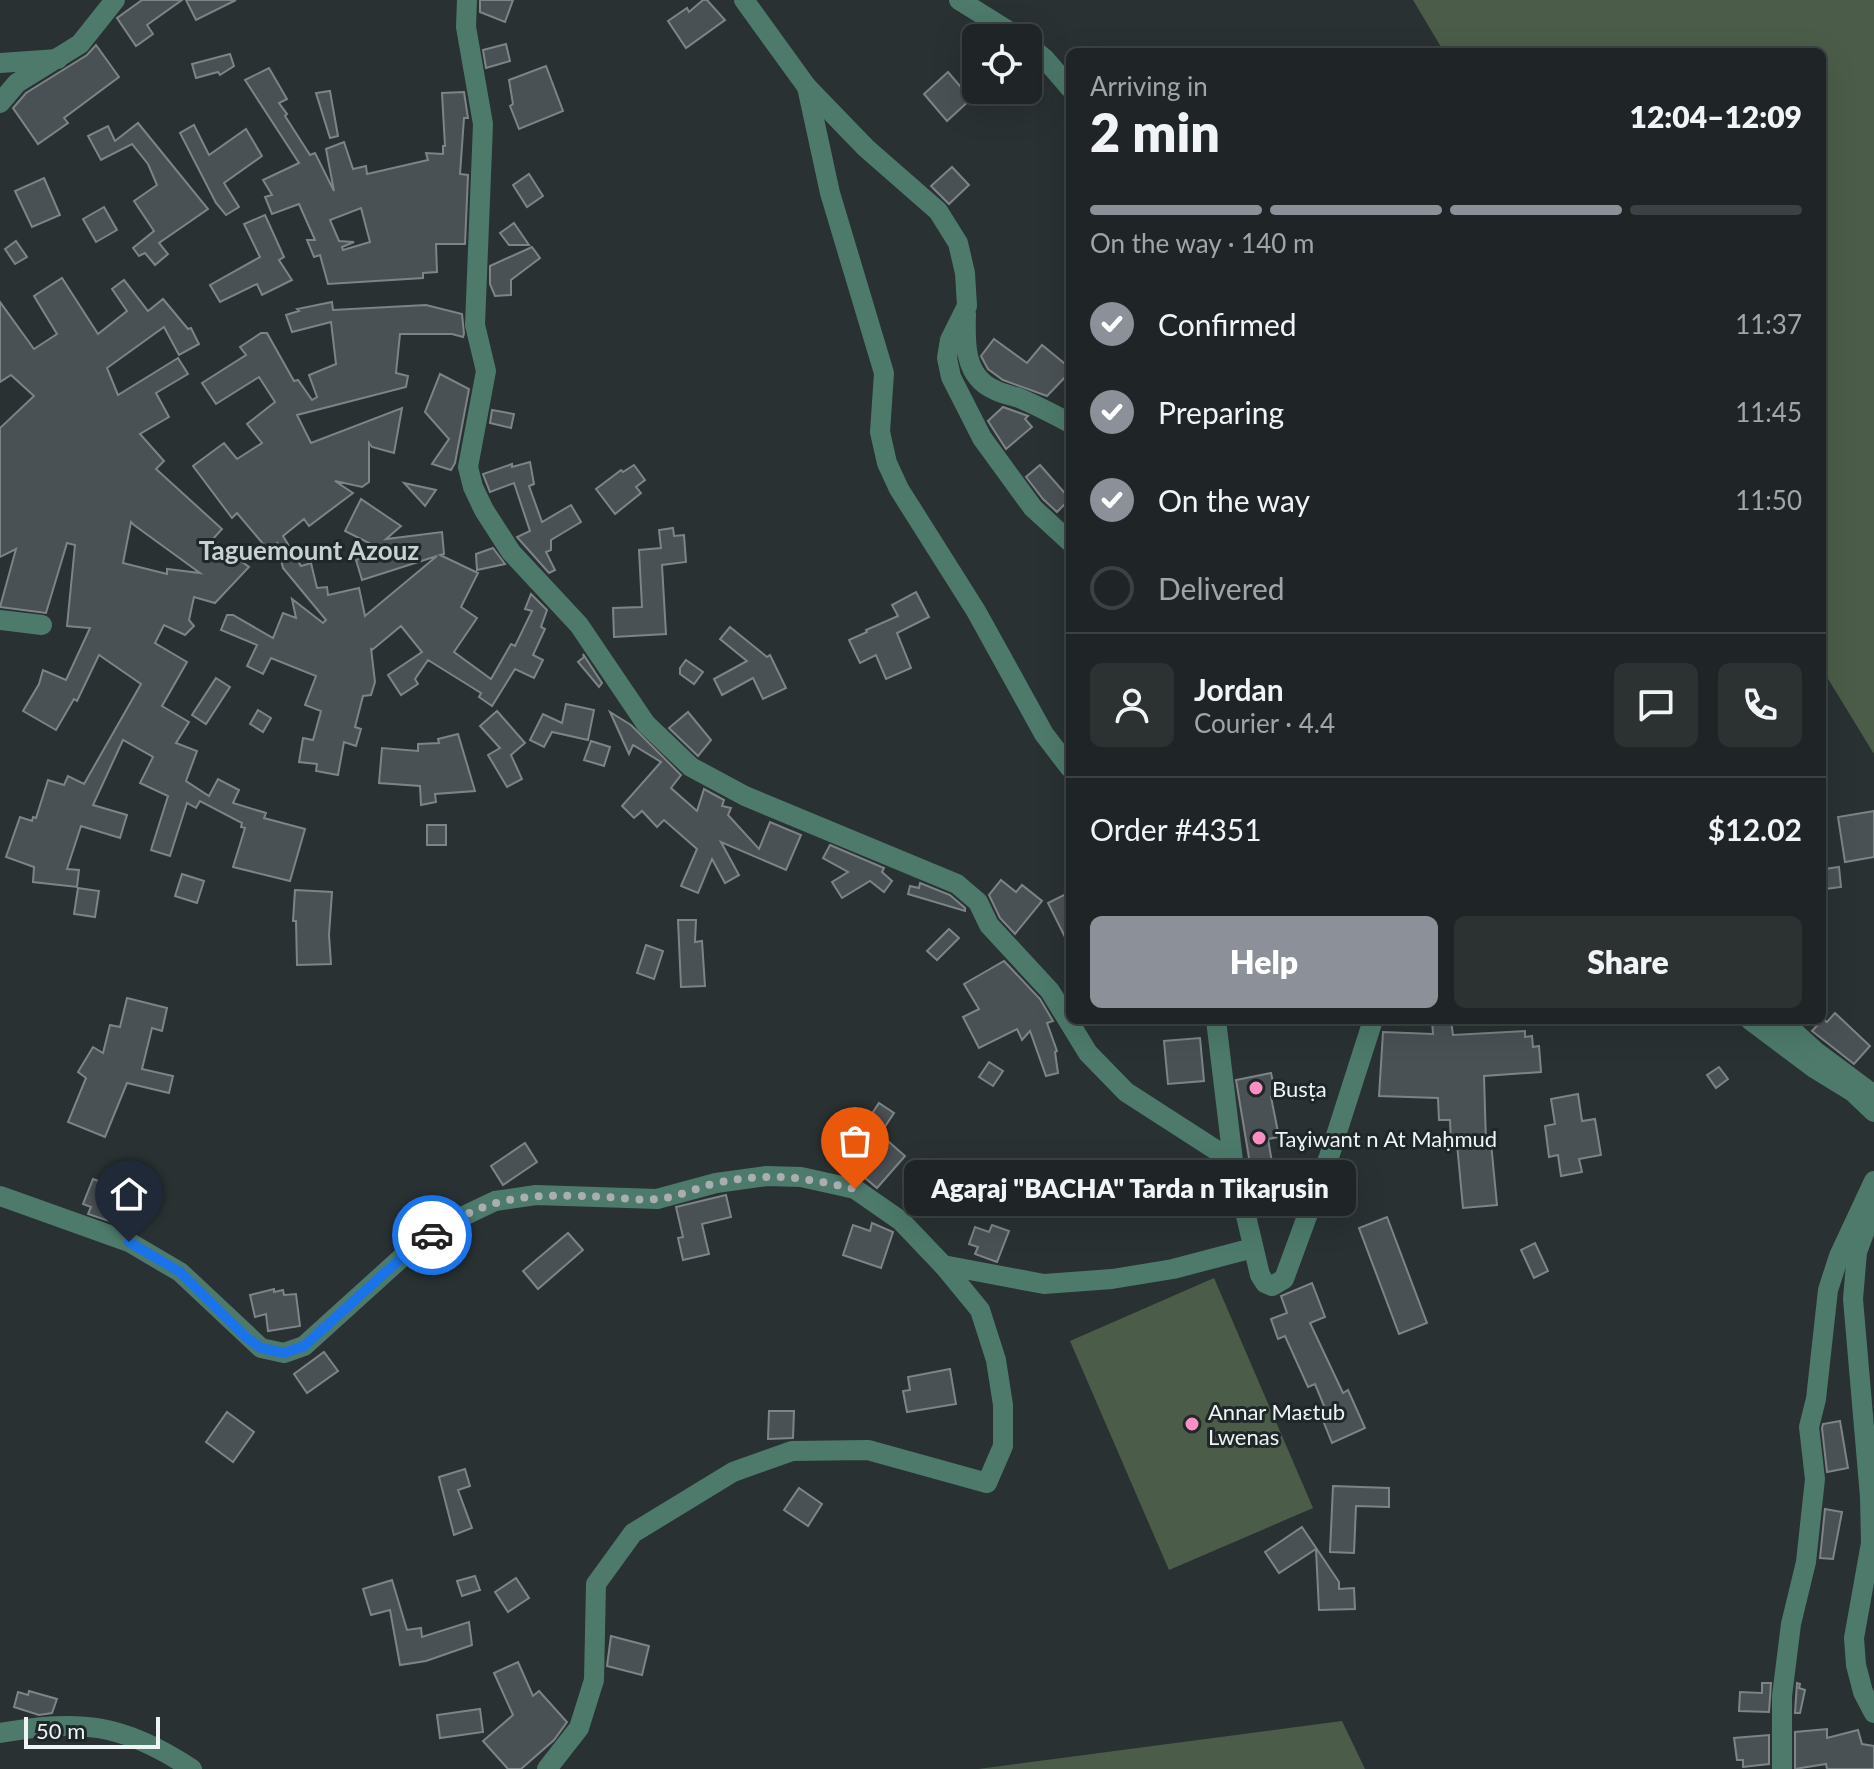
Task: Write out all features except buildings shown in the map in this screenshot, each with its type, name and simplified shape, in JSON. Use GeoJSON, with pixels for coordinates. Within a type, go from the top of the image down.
{"type":"FeatureCollection","features":[{"type":"Feature","properties":{"kind":"street"},"geometry":{"type":"LineString","coordinates":[[0,103],[17,83],[80,44],[115,0]]}},
{"type":"Feature","properties":{"kind":"street"},"geometry":{"type":"LineString","coordinates":[[467,0],[466,27],[483,124],[475,325],[486,371],[468,467],[479,499],[511,552],[579,625],[646,724],[691,767],[745,796],[957,884],[969,892],[978,902],[989,925],[1050,991],[1066,1017]]}},
{"type":"Feature","properties":{"kind":"street"},"geometry":{"type":"LineString","coordinates":[[744,0],[807,87],[866,148],[938,211],[958,243],[965,273],[968,362],[979,380],[993,390],[1017,397],[1066,421]]}},
{"type":"Feature","properties":{"kind":"street"},"geometry":{"type":"LineString","coordinates":[[959,0],[998,24]]}},
{"type":"Feature","properties":{"kind":"street"},"geometry":{"type":"LineString","coordinates":[[1042,57],[1066,83]]}},
{"type":"Feature","properties":{"kind":"street"},"geometry":{"type":"LineString","coordinates":[[0,63],[58,59]]}},
{"type":"Feature","properties":{"kind":"street"},"geometry":{"type":"LineString","coordinates":[[807,87],[830,193],[884,373],[880,432],[887,463],[899,489],[976,611],[1044,734],[1066,763]]}},
{"type":"Feature","properties":{"kind":"street"},"geometry":{"type":"LineString","coordinates":[[967,306],[950,340],[947,358],[951,377],[982,438],[1033,508],[1066,538]]}},
{"type":"Feature","properties":{"kind":"street"},"geometry":{"type":"LineString","coordinates":[[0,620],[42,625]]}},
{"type":"Feature","properties":{"kind":"street"},"geometry":{"type":"LineString","coordinates":[[1070,1024],[1088,1053],[1126,1092],[1233,1161]]}},
{"type":"Feature","properties":{"kind":"street"},"geometry":{"type":"LineString","coordinates":[[1216,1024],[1233,1161],[1253,1248],[1265,1283],[1272,1286],[1284,1279],[1331,1151],[1372,1024]]}},
{"type":"Feature","properties":{"kind":"street"},"geometry":{"type":"LineString","coordinates":[[1755,1024],[1853,1092],[1874,1112]]}},
{"type":"Feature","properties":{"kind":"street"},"geometry":{"type":"LineString","coordinates":[[1785,1024],[1815,1051],[1874,1095]]}},
{"type":"Feature","properties":{"kind":"street"},"geometry":{"type":"LineString","coordinates":[[0,1196],[129,1242],[180,1272],[247,1338],[261,1348],[284,1353],[304,1346],[409,1251],[449,1223],[495,1201],[536,1195],[657,1199],[716,1183],[767,1176],[801,1177],[855,1189],[901,1221],[980,1310],[996,1360],[1003,1405],[1003,1446],[987,1483],[868,1450],[792,1451],[733,1472],[633,1533],[596,1584],[594,1680],[579,1728],[547,1769]]}},
{"type":"Feature","properties":{"kind":"street"},"geometry":{"type":"LineString","coordinates":[[1782,1769],[1782,1696],[1791,1624],[1806,1562],[1815,1479],[1809,1427],[1816,1399],[1828,1290],[1839,1256],[1874,1181]]}},
{"type":"Feature","properties":{"kind":"street"},"geometry":{"type":"LineString","coordinates":[[1874,1206],[1857,1252],[1853,1299],[1871,1543],[1854,1638],[1856,1665],[1863,1692],[1874,1713]]}},
{"type":"Feature","properties":{"kind":"street"},"geometry":{"type":"LineString","coordinates":[[943,1265],[1044,1284],[1112,1279],[1173,1269],[1253,1248]]}},
{"type":"Feature","properties":{"kind":"street"},"geometry":{"type":"LineString","coordinates":[[0,1733],[86,1725],[142,1739],[192,1769]]}},
{"type":"Feature","properties":{"kind":"green space"},"geometry":{"type":"Polygon","coordinates":[[[1413,0],[1874,0],[1874,754],[1826,676],[1826,48],[1442,48],[1413,0]]]}},
{"type":"Feature","properties":{"kind":"green space","name":"Annar Maɛtub Lwenas"},"geometry":{"type":"Polygon","coordinates":[[[1214,1278],[1313,1508],[1169,1570],[1070,1341],[1214,1278]]]}},
{"type":"Feature","properties":{"kind":"green space"},"geometry":{"type":"Polygon","coordinates":[[[1342,1721],[1365,1769],[978,1769],[1342,1721]]]}},
{"type":"Feature","properties":{"kind":"way so far"},"geometry":{"type":"LineString","coordinates":[[432,1235],[449,1223],[495,1201],[536,1195],[657,1199],[716,1183],[767,1176],[801,1177],[855,1189]]}},
{"type":"Feature","properties":{"kind":"place","name":"Busṭa"},"geometry":{"type":"Point","coordinates":[1256,1088]}},
{"type":"Feature","properties":{"kind":"place","name":"Taɣiwant n At Maḥmud"},"geometry":{"type":"Point","coordinates":[1259,1138]}},
{"type":"Feature","properties":{"kind":"place","name":"Agaṛaj \"BACHA\" Tarda n Tikaṛusin"},"geometry":{"type":"Point","coordinates":[855,1189]}},
{"type":"Feature","properties":{"kind":"place","name":"Annar Maɛtub Lwenas"},"geometry":{"type":"Point","coordinates":[1192,1424]}},
{"type":"Feature","properties":{"kind":"district","name":"Taguemount Azouz"},"geometry":{"type":"Point","coordinates":[309,550]}},
{"type":"Feature","properties":{"kind":"route"},"geometry":{"type":"LineString","coordinates":[[129,1242],[180,1272],[247,1338],[261,1348],[284,1353],[304,1346],[409,1251],[432,1235]]}}]}
